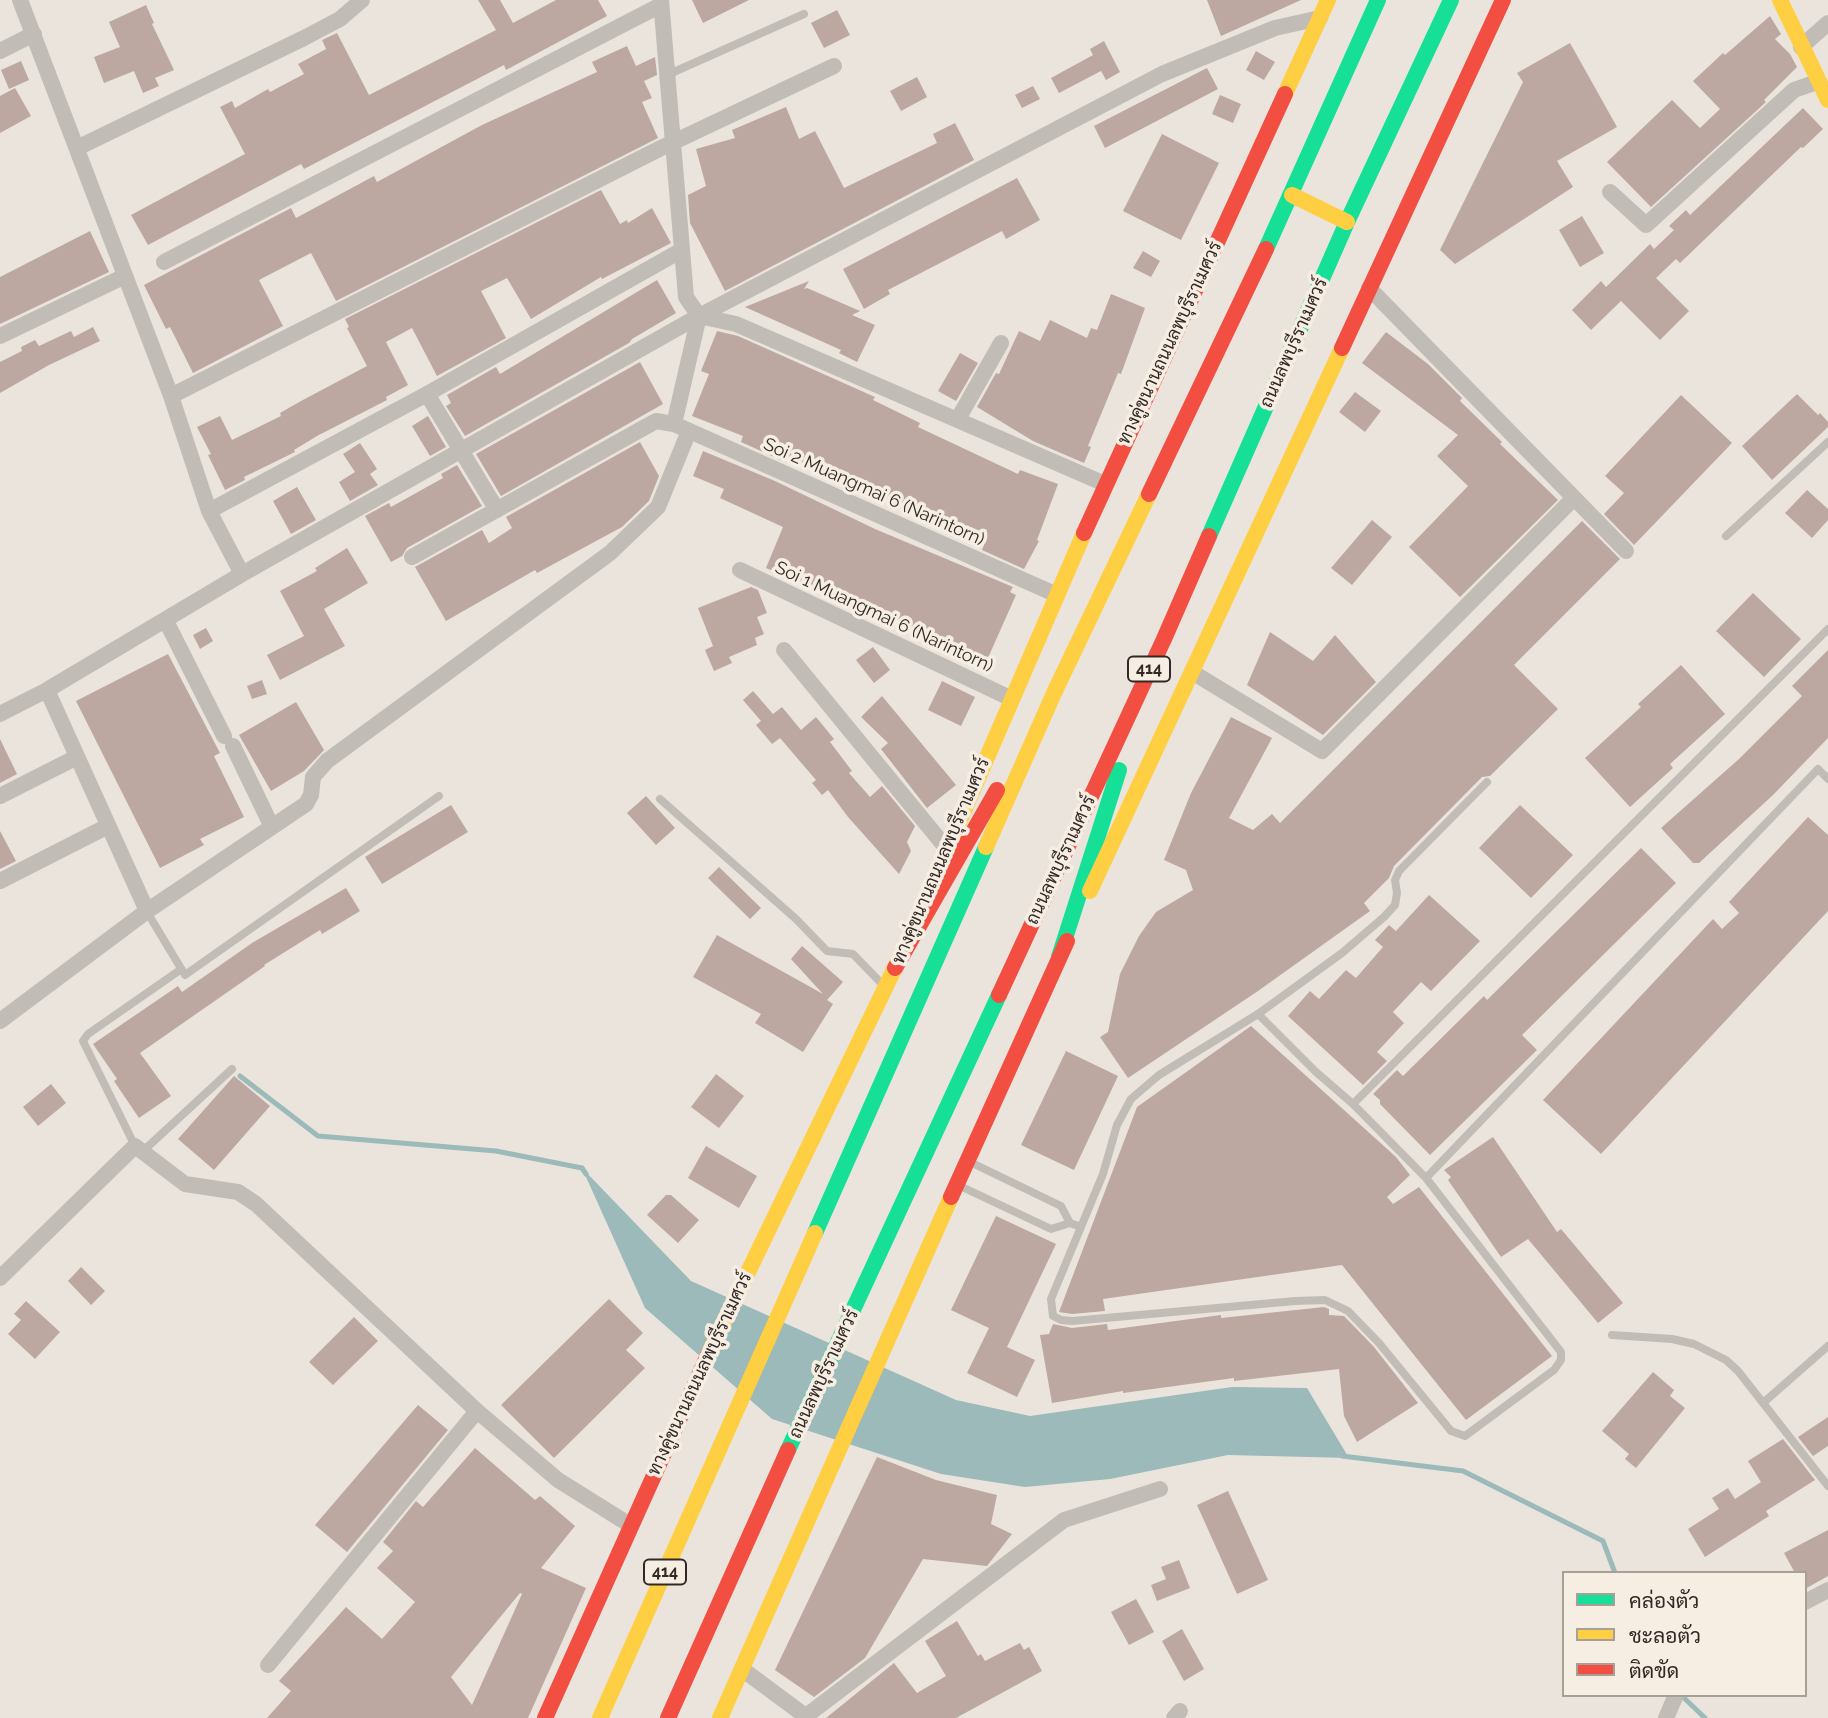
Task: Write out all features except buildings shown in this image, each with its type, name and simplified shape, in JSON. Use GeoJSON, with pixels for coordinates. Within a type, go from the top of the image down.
{"type":"FeatureCollection","features":[{"type":"Feature","properties":{"kind":"main road","name":"ทางคู่ขนานถนนลพบุรีราเมศวร์"},"geometry":{"type":"LineString","coordinates":[[545,1718],[629,1525],[736,1294],[886,988],[1105,484],[1328,0]]}},
{"type":"Feature","properties":{"kind":"main road","name":"414"},"geometry":{"type":"LineString","coordinates":[[600,1718],[1054,694],[1292,195],[1378,0]]}},
{"type":"Feature","properties":{"kind":"main road","name":"ถนนลพบุรีราเมศวร์"},"geometry":{"type":"LineString","coordinates":[[668,1718],[790,1446],[1164,639],[1347,222],[1451,0]]}},
{"type":"Feature","properties":{"kind":"main road","name":"414"},"geometry":{"type":"LineString","coordinates":[[720,1718],[1059,957],[1503,0]]}},
{"type":"Feature","properties":{"kind":"main road"},"geometry":{"type":"LineString","coordinates":[[1780,0],[1817,82],[1828,100]]}},
{"type":"Feature","properties":{"kind":"main road"},"geometry":{"type":"LineString","coordinates":[[1292,195],[1347,222]]}},
{"type":"Feature","properties":{"kind":"main road"},"geometry":{"type":"LineString","coordinates":[[1059,957],[1125,748],[1164,639]]}},
{"type":"Feature","properties":{"kind":"main road"},"geometry":{"type":"LineString","coordinates":[[895,968],[959,853],[1054,694]]}},
{"type":"Feature","properties":{"kind":"street"},"geometry":{"type":"LineString","coordinates":[[20,0],[171,396],[209,511],[242,574]]}},
{"type":"Feature","properties":{"kind":"street"},"geometry":{"type":"LineString","coordinates":[[77,148],[304,38],[340,19],[362,0]]}},
{"type":"Feature","properties":{"kind":"street"},"geometry":{"type":"LineString","coordinates":[[0,1021],[147,911],[309,800],[313,777],[327,761],[554,596],[610,553],[658,507],[682,428],[699,316],[686,297],[661,2],[164,262]]}},
{"type":"Feature","properties":{"kind":"street"},"geometry":{"type":"LineString","coordinates":[[0,714],[47,690],[242,574],[699,316],[1162,74],[1275,28],[1320,18]]}},
{"type":"Feature","properties":{"kind":"street"},"geometry":{"type":"LineString","coordinates":[[1801,47],[1828,23]]}},
{"type":"Feature","properties":{"kind":"street"},"geometry":{"type":"LineString","coordinates":[[0,51],[34,34]]}},
{"type":"Feature","properties":{"kind":"street"},"geometry":{"type":"LineString","coordinates":[[171,396],[673,142],[834,66]]}},
{"type":"Feature","properties":{"kind":"street"},"geometry":{"type":"LineString","coordinates":[[1610,192],[1646,225],[1794,90],[1817,82]]}},
{"type":"Feature","properties":{"kind":"street"},"geometry":{"type":"LineString","coordinates":[[209,511],[427,394],[682,250]]}},
{"type":"Feature","properties":{"kind":"street"},"geometry":{"type":"LineString","coordinates":[[0,336],[125,276]]}},
{"type":"Feature","properties":{"kind":"street"},"geometry":{"type":"LineString","coordinates":[[1369,288],[1626,551]]}},
{"type":"Feature","properties":{"kind":"street"},"geometry":{"type":"LineString","coordinates":[[699,316],[736,324],[1105,484]]}},
{"type":"Feature","properties":{"kind":"street"},"geometry":{"type":"LineString","coordinates":[[958,419],[1000,343]]}},
{"type":"Feature","properties":{"kind":"street"},"geometry":{"type":"LineString","coordinates":[[427,394],[497,510]]}},
{"type":"Feature","properties":{"kind":"street"},"geometry":{"type":"LineString","coordinates":[[412,557],[656,421],[682,428]]}},
{"type":"Feature","properties":{"kind":"street","name":"Soi 2 Muangmai 6 (Narintorn)"},"geometry":{"type":"LineString","coordinates":[[682,428],[1057,595]]}},
{"type":"Feature","properties":{"kind":"street"},"geometry":{"type":"LineString","coordinates":[[1192,672],[1322,751],[1574,498]]}},
{"type":"Feature","properties":{"kind":"street","name":"Soi 1 Muangmai 6 (Narintorn)"},"geometry":{"type":"LineString","coordinates":[[740,570],[1012,699]]}},
{"type":"Feature","properties":{"kind":"street"},"geometry":{"type":"LineString","coordinates":[[166,621],[272,827]]}},
{"type":"Feature","properties":{"kind":"street"},"geometry":{"type":"LineString","coordinates":[[784,650],[947,849]]}},
{"type":"Feature","properties":{"kind":"street"},"geometry":{"type":"LineString","coordinates":[[47,690],[147,911]]}},
{"type":"Feature","properties":{"kind":"street"},"geometry":{"type":"LineString","coordinates":[[0,796],[77,757]]}},
{"type":"Feature","properties":{"kind":"street"},"geometry":{"type":"LineString","coordinates":[[0,881],[108,826]]}},
{"type":"Feature","properties":{"kind":"street"},"geometry":{"type":"LineString","coordinates":[[0,1278],[138,1149],[185,1184],[238,1192],[256,1205],[477,1411],[558,1480],[629,1525]]}},
{"type":"Feature","properties":{"kind":"street"},"geometry":{"type":"LineString","coordinates":[[268,1665],[477,1411]]}},
{"type":"Feature","properties":{"kind":"street"},"geometry":{"type":"LineString","coordinates":[[742,1669],[807,1717],[1064,1520],[1160,1489]]}},
{"type":"Feature","properties":{"kind":"street"},"geometry":{"type":"LineString","coordinates":[[1807,1601],[1828,1590]]}},
{"type":"Feature","properties":{"kind":"street"},"geometry":{"type":"LineString","coordinates":[[1665,1718],[1675,1697]]}},
{"type":"Feature","properties":{"kind":"lane"},"geometry":{"type":"LineString","coordinates":[[667,75],[804,14]]}},
{"type":"Feature","properties":{"kind":"lane"},"geometry":{"type":"LineString","coordinates":[[1726,536],[1828,442]]}},
{"type":"Feature","properties":{"kind":"lane"},"geometry":{"type":"LineString","coordinates":[[1353,1104],[1828,629]]}},
{"type":"Feature","properties":{"kind":"lane"},"geometry":{"type":"LineString","coordinates":[[1426,1178],[1818,769],[1828,779]]}},
{"type":"Feature","properties":{"kind":"lane"},"geometry":{"type":"LineString","coordinates":[[1258,1014],[1426,1178],[1561,1352],[1561,1360],[1553,1370],[1465,1436],[1451,1431],[1379,1343],[1348,1311],[1325,1300],[1061,1320],[1053,1316],[1051,1299],[1103,1174],[1117,1125],[1131,1100],[1159,1075],[1258,1014],[1342,953],[1384,917],[1395,905],[1395,880],[1399,871],[1487,782]]}},
{"type":"Feature","properties":{"kind":"lane"},"geometry":{"type":"LineString","coordinates":[[147,911],[185,975],[439,796]]}},
{"type":"Feature","properties":{"kind":"lane"},"geometry":{"type":"LineString","coordinates":[[660,799],[796,919],[827,951],[853,954],[886,988]]}},
{"type":"Feature","properties":{"kind":"lane"},"geometry":{"type":"LineString","coordinates":[[180,970],[88,1034],[83,1041],[138,1149],[232,1069]]}},
{"type":"Feature","properties":{"kind":"lane"},"geometry":{"type":"LineString","coordinates":[[968,1161],[1061,1206],[1070,1223]]}},
{"type":"Feature","properties":{"kind":"lane"},"geometry":{"type":"LineString","coordinates":[[957,1184],[1051,1229],[1070,1223],[1080,1227]]}},
{"type":"Feature","properties":{"kind":"lane"},"geometry":{"type":"LineString","coordinates":[[1612,1335],[1672,1339],[1708,1350],[1738,1371],[1828,1486]]}},
{"type":"Feature","properties":{"kind":"lane"},"geometry":{"type":"LineString","coordinates":[[1763,1403],[1828,1346]]}},
{"type":"Feature","properties":{"kind":"water"},"geometry":{"type":"Polygon","coordinates":[[[582,1168],[691,1281],[956,1400],[1030,1416],[1232,1387],[1307,1388],[1349,1458],[1228,1455],[1110,1479],[1025,1487],[941,1474],[772,1419],[645,1308],[582,1168]]]}},
{"type":"Feature","properties":{"kind":"waterway"},"geometry":{"type":"LineString","coordinates":[[240,1076],[318,1136],[496,1151],[582,1168],[586,1174]]}},
{"type":"Feature","properties":{"kind":"waterway"},"geometry":{"type":"LineString","coordinates":[[1342,1456],[1463,1471],[1603,1541],[1614,1571]]}},
{"type":"Feature","properties":{"kind":"waterway"},"geometry":{"type":"LineString","coordinates":[[1683,1697],[1705,1718]]}},
{"type":"Feature","properties":{"kind":"traffic: fast"},"geometry":{"type":"LineString","coordinates":[[1266,249],[1378,0]]}},
{"type":"Feature","properties":{"kind":"traffic: fast"},"geometry":{"type":"LineString","coordinates":[[1209,536],[1347,222],[1451,0]]}},
{"type":"Feature","properties":{"kind":"traffic: fast"},"geometry":{"type":"LineString","coordinates":[[1059,957],[1119,770]]}},
{"type":"Feature","properties":{"kind":"traffic: fast"},"geometry":{"type":"LineString","coordinates":[[815,1233],[986,847]]}},
{"type":"Feature","properties":{"kind":"traffic: fast"},"geometry":{"type":"LineString","coordinates":[[788,1450],[999,995]]}},
{"type":"Feature","properties":{"kind":"traffic: slow"},"geometry":{"type":"LineString","coordinates":[[1285,94],[1328,0]]}},
{"type":"Feature","properties":{"kind":"traffic: slow"},"geometry":{"type":"LineString","coordinates":[[1780,0],[1828,100]]}},
{"type":"Feature","properties":{"kind":"traffic: slow"},"geometry":{"type":"LineString","coordinates":[[1292,195],[1347,222]]}},
{"type":"Feature","properties":{"kind":"traffic: slow"},"geometry":{"type":"LineString","coordinates":[[1090,891],[1342,348]]}},
{"type":"Feature","properties":{"kind":"traffic: slow"},"geometry":{"type":"LineString","coordinates":[[986,847],[1054,693],[1149,494]]}},
{"type":"Feature","properties":{"kind":"traffic: slow"},"geometry":{"type":"LineString","coordinates":[[931,887],[1084,533]]}},
{"type":"Feature","properties":{"kind":"traffic: slow"},"geometry":{"type":"LineString","coordinates":[[709,1353],[902,953]]}},
{"type":"Feature","properties":{"kind":"traffic: slow"},"geometry":{"type":"LineString","coordinates":[[720,1718],[951,1197]]}},
{"type":"Feature","properties":{"kind":"traffic: slow"},"geometry":{"type":"LineString","coordinates":[[600,1718],[815,1233]]}},
{"type":"Feature","properties":{"kind":"traffic: jam"},"geometry":{"type":"LineString","coordinates":[[1342,348],[1503,0]]}},
{"type":"Feature","properties":{"kind":"traffic: jam"},"geometry":{"type":"LineString","coordinates":[[1084,533],[1285,94]]}},
{"type":"Feature","properties":{"kind":"traffic: jam"},"geometry":{"type":"LineString","coordinates":[[1149,494],[1266,249]]}},
{"type":"Feature","properties":{"kind":"traffic: jam"},"geometry":{"type":"LineString","coordinates":[[999,995],[1209,536]]}},
{"type":"Feature","properties":{"kind":"traffic: jam"},"geometry":{"type":"LineString","coordinates":[[895,968],[997,790]]}},
{"type":"Feature","properties":{"kind":"traffic: jam"},"geometry":{"type":"LineString","coordinates":[[951,1197],[1067,941]]}},
{"type":"Feature","properties":{"kind":"traffic: jam"},"geometry":{"type":"LineString","coordinates":[[545,1718],[709,1353]]}},
{"type":"Feature","properties":{"kind":"traffic: jam"},"geometry":{"type":"LineString","coordinates":[[668,1718],[788,1450]]}}]}
